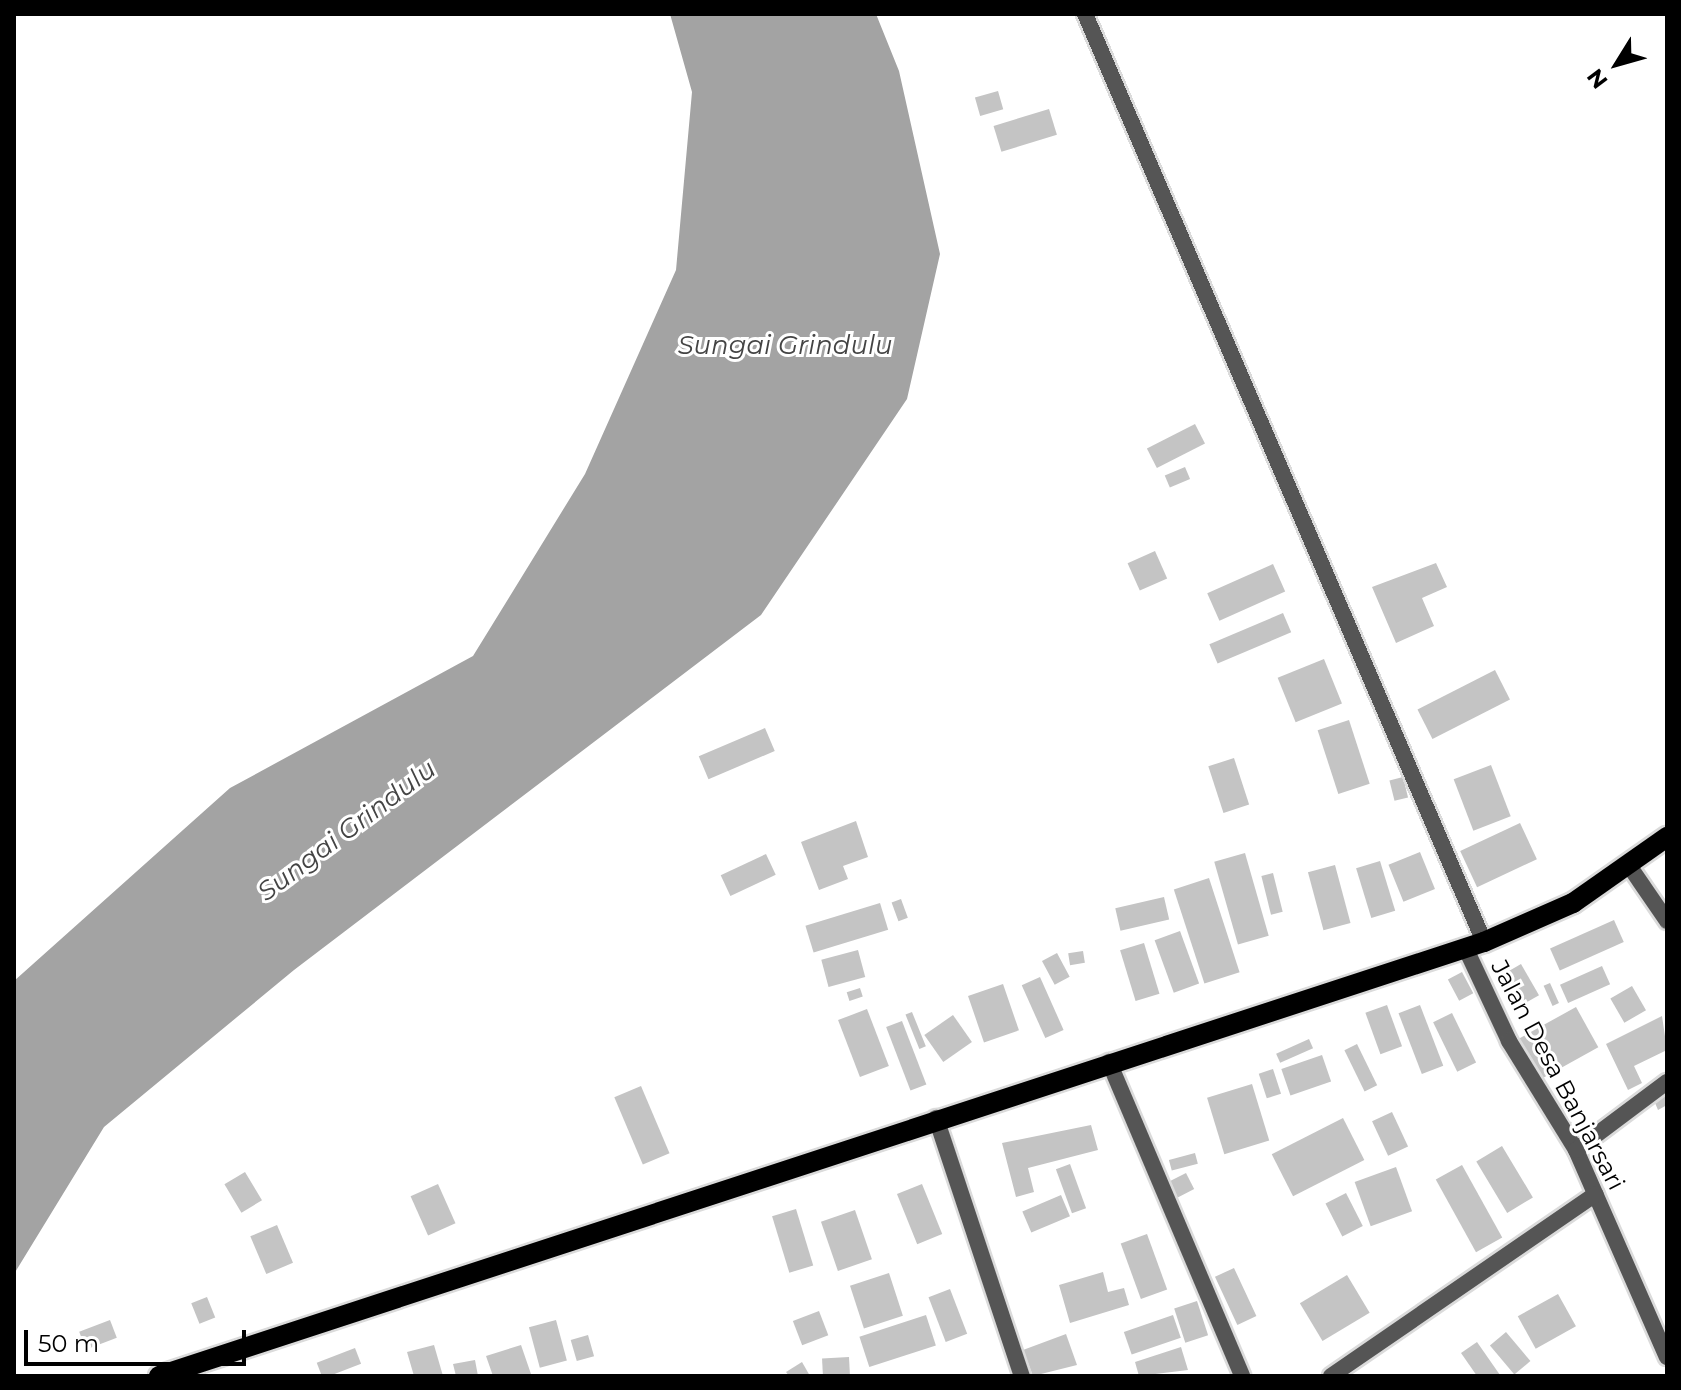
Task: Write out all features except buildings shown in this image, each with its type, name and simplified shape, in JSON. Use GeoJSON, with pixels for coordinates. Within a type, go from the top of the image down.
{"type":"FeatureCollection","features":[{"type":"Feature","properties":{"kind":"main road"},"geometry":{"type":"LineString","coordinates":[[159,1376],[936,1118],[1475,945],[1573,903],[1667,837]]}},
{"type":"Feature","properties":{"kind":"street","name":"Jalan Desa Banjarsari"},"geometry":{"type":"LineString","coordinates":[[1085,14],[1475,945],[1509,1041],[1576,1150],[1667,1357]]}},
{"type":"Feature","properties":{"kind":"street"},"geometry":{"type":"LineString","coordinates":[[1628,864],[1667,921]]}},
{"type":"Feature","properties":{"kind":"street"},"geometry":{"type":"LineString","coordinates":[[1109,1062],[1242,1376]]}},
{"type":"Feature","properties":{"kind":"street"},"geometry":{"type":"LineString","coordinates":[[1576,1150],[1667,1082]]}},
{"type":"Feature","properties":{"kind":"street"},"geometry":{"type":"LineString","coordinates":[[936,1118],[1022,1376]]}},
{"type":"Feature","properties":{"kind":"street"},"geometry":{"type":"LineString","coordinates":[[1331,1376],[1596,1194]]}},
{"type":"Feature","properties":{"kind":"water","name":"Sungai Grindulu"},"geometry":{"type":"Polygon","coordinates":[[[670,14],[876,14],[899,71],[940,254],[907,399],[761,615],[294,970],[104,1127],[14,1274],[14,981],[230,788],[473,656],[585,474],[676,270],[692,92],[670,14]]]}}]}
